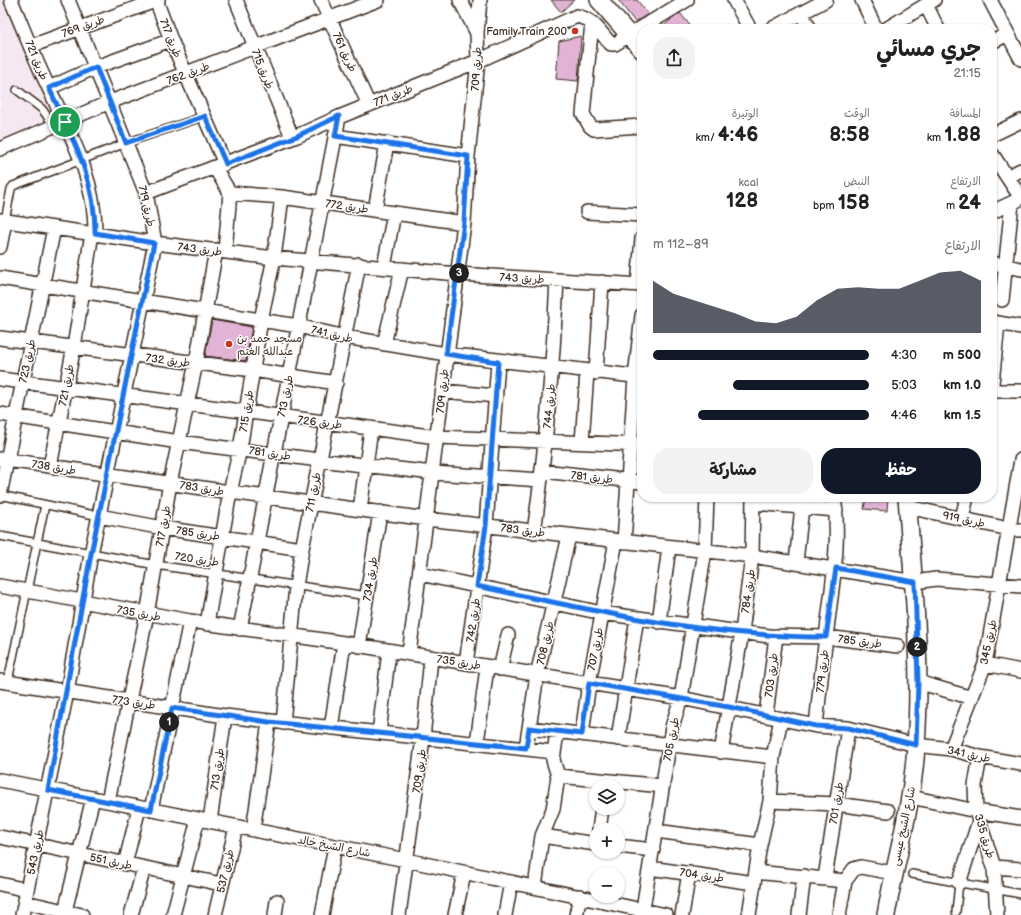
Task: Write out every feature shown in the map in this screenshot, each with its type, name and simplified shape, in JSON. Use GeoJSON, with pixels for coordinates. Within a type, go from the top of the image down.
{"type":"FeatureCollection","features":[{"type":"Feature","properties":{"kind":"street","name":"طريق 721"},"geometry":{"type":"LineString","coordinates":[[11,0],[49,88],[60,124],[82,160],[96,212],[74,347],[50,466]]}},
{"type":"Feature","properties":{"kind":"street","name":"طريق 719"},"geometry":{"type":"LineString","coordinates":[[48,790],[91,554],[108,475],[130,355],[154,243],[146,193],[68,0]]}},
{"type":"Feature","properties":{"kind":"street","name":"طريق 769"},"geometry":{"type":"LineString","coordinates":[[31,46],[79,27],[157,0]]}},
{"type":"Feature","properties":{"kind":"street","name":"طريق 717"},"geometry":{"type":"LineString","coordinates":[[108,801],[147,614],[170,483],[206,312],[221,251],[230,193],[205,116],[185,74],[157,0]]}},
{"type":"Feature","properties":{"kind":"street","name":"طريق 715"},"geometry":{"type":"LineString","coordinates":[[236,0],[292,137]]}},
{"type":"Feature","properties":{"kind":"street","name":"طريق 761"},"geometry":{"type":"LineString","coordinates":[[321,0],[370,105]]}},
{"type":"Feature","properties":{"kind":"street","name":"طريق 762"},"geometry":{"type":"LineString","coordinates":[[0,149],[110,102],[378,0]]}},
{"type":"Feature","properties":{"kind":"street","name":"طريق 709"},"geometry":{"type":"LineString","coordinates":[[460,0],[477,33]]}},
{"type":"Feature","properties":{"kind":"street","name":"طريق 709"},"geometry":{"type":"LineString","coordinates":[[409,654],[464,222],[468,156],[478,61],[477,33],[480,0]]}},
{"type":"Feature","properties":{"kind":"street"},"geometry":{"type":"LineString","coordinates":[[599,0],[637,44]]}},
{"type":"Feature","properties":{"kind":"street"},"geometry":{"type":"LineString","coordinates":[[592,23],[605,38],[612,44],[615,44],[624,30],[687,0]]}},
{"type":"Feature","properties":{"kind":"street"},"geometry":{"type":"LineString","coordinates":[[734,0],[747,24]]}},
{"type":"Feature","properties":{"kind":"street"},"geometry":{"type":"LineString","coordinates":[[780,24],[826,0]]}},
{"type":"Feature","properties":{"kind":"street"},"geometry":{"type":"LineString","coordinates":[[862,0],[874,24]]}},
{"type":"Feature","properties":{"kind":"street"},"geometry":{"type":"LineString","coordinates":[[990,0],[1021,60]]}},
{"type":"Feature","properties":{"kind":"street"},"geometry":{"type":"LineString","coordinates":[[894,24],[930,2],[937,24]]}},
{"type":"Feature","properties":{"kind":"street"},"geometry":{"type":"LineString","coordinates":[[801,13],[807,24]]}},
{"type":"Feature","properties":{"kind":"street","name":"طريق 771"},"geometry":{"type":"LineString","coordinates":[[146,193],[220,166],[339,116],[478,61],[577,16],[588,19],[592,23]]}},
{"type":"Feature","properties":{"kind":"street"},"geometry":{"type":"LineString","coordinates":[[592,23],[583,114],[590,126],[594,128],[637,126]]}},
{"type":"Feature","properties":{"kind":"street"},"geometry":{"type":"LineString","coordinates":[[997,40],[1008,34]]}},
{"type":"Feature","properties":{"kind":"street"},"geometry":{"type":"LineString","coordinates":[[49,88],[96,67],[171,40]]}},
{"type":"Feature","properties":{"kind":"street","name":"طريق 713"},"geometry":{"type":"LineString","coordinates":[[240,629],[339,116]]}},
{"type":"Feature","properties":{"kind":"street"},"geometry":{"type":"LineString","coordinates":[[997,133],[1021,121]]}},
{"type":"Feature","properties":{"kind":"street"},"geometry":{"type":"LineString","coordinates":[[335,136],[468,156]]}},
{"type":"Feature","properties":{"kind":"street"},"geometry":{"type":"LineString","coordinates":[[375,210],[387,143]]}},
{"type":"Feature","properties":{"kind":"street"},"geometry":{"type":"LineString","coordinates":[[997,163],[1007,177],[1018,200],[1005,266],[1002,300]]}},
{"type":"Feature","properties":{"kind":"street"},"geometry":{"type":"LineString","coordinates":[[1007,177],[1021,170]]}},
{"type":"Feature","properties":{"kind":"street","name":"طريق 772"},"geometry":{"type":"LineString","coordinates":[[230,193],[282,197],[464,222]]}},
{"type":"Feature","properties":{"kind":"street","name":"طريق 715"},"geometry":{"type":"LineString","coordinates":[[207,624],[230,492],[240,449],[261,320],[274,258],[282,197]]}},
{"type":"Feature","properties":{"kind":"street"},"geometry":{"type":"LineString","coordinates":[[997,210],[1018,200]]}},
{"type":"Feature","properties":{"kind":"street"},"geometry":{"type":"LineString","coordinates":[[587,212],[637,215]]}},
{"type":"Feature","properties":{"kind":"street"},"geometry":{"type":"LineString","coordinates":[[384,267],[394,213]]}},
{"type":"Feature","properties":{"kind":"street"},"geometry":{"type":"LineString","coordinates":[[0,247],[3,220]]}},
{"type":"Feature","properties":{"kind":"street","name":"طريق 743"},"geometry":{"type":"LineString","coordinates":[[3,220],[154,243],[274,258],[359,264],[458,274],[637,285]]}},
{"type":"Feature","properties":{"kind":"street","name":"طريق 723"},"geometry":{"type":"LineString","coordinates":[[0,495],[4,459],[15,417],[54,228]]}},
{"type":"Feature","properties":{"kind":"street","name":"طريق 711"},"geometry":{"type":"LineString","coordinates":[[283,723],[290,636],[302,549],[359,264]]}},
{"type":"Feature","properties":{"kind":"street"},"geometry":{"type":"LineString","coordinates":[[997,264],[1021,269]]}},
{"type":"Feature","properties":{"kind":"street"},"geometry":{"type":"LineString","coordinates":[[384,344],[402,269]]}},
{"type":"Feature","properties":{"kind":"street","name":"طريق 741"},"geometry":{"type":"LineString","coordinates":[[0,278],[298,326],[345,337],[446,354],[498,362],[553,366],[637,377]]}},
{"type":"Feature","properties":{"kind":"street","name":"طريق 744"},"geometry":{"type":"LineString","coordinates":[[534,532],[542,475],[553,366],[557,280]]}},
{"type":"Feature","properties":{"kind":"street"},"geometry":{"type":"LineString","coordinates":[[582,442],[592,372],[602,282]]}},
{"type":"Feature","properties":{"kind":"street"},"geometry":{"type":"LineString","coordinates":[[997,323],[1021,327]]}},
{"type":"Feature","properties":{"kind":"street","name":"طريق 732"},"geometry":{"type":"LineString","coordinates":[[0,338],[253,370],[336,383]]}},
{"type":"Feature","properties":{"kind":"street","name":"طريق 742"},"geometry":{"type":"LineString","coordinates":[[466,663],[486,526],[498,362]]}},
{"type":"Feature","properties":{"kind":"street","name":"طريق 726"},"geometry":{"type":"LineString","coordinates":[[0,380],[187,406],[437,437],[636,445]]}},
{"type":"Feature","properties":{"kind":"street"},"geometry":{"type":"LineString","coordinates":[[443,391],[496,396]]}},
{"type":"Feature","properties":{"kind":"street"},"geometry":{"type":"LineString","coordinates":[[997,391],[1021,391]]}},
{"type":"Feature","properties":{"kind":"street","name":"طريق 707"},"geometry":{"type":"LineString","coordinates":[[582,734],[589,683],[602,613],[636,481],[637,411]]}},
{"type":"Feature","properties":{"kind":"street","name":"طريق 781"},"geometry":{"type":"LineString","coordinates":[[0,414],[179,442],[433,473],[490,476],[542,475],[636,481]]}},
{"type":"Feature","properties":{"kind":"street"},"geometry":{"type":"LineString","coordinates":[[360,510],[371,429]]}},
{"type":"Feature","properties":{"kind":"street","name":"طريق 738"},"geometry":{"type":"LineString","coordinates":[[4,459],[108,475]]}},
{"type":"Feature","properties":{"kind":"street","name":"طريق 345"},"geometry":{"type":"LineString","coordinates":[[951,750],[985,664],[1000,584],[1015,530],[1021,460]]}},
{"type":"Feature","properties":{"kind":"street","name":"طريق 783"},"geometry":{"type":"LineString","coordinates":[[108,475],[427,519],[752,556],[836,568],[915,582],[936,579],[1021,586]]}},
{"type":"Feature","properties":{"kind":"street","name":"طريق 705"},"geometry":{"type":"LineString","coordinates":[[642,913],[672,727],[681,698],[705,551],[707,502]]}},
{"type":"Feature","properties":{"kind":"street","name":"طريق 784"},"geometry":{"type":"LineString","coordinates":[[729,707],[742,632],[752,556],[753,502]]}},
{"type":"Feature","properties":{"kind":"street"},"geometry":{"type":"LineString","coordinates":[[767,502],[836,510]]}},
{"type":"Feature","properties":{"kind":"street","name":"طريق 779"},"geometry":{"type":"LineString","coordinates":[[816,726],[826,637],[836,568],[835,502]]}},
{"type":"Feature","properties":{"kind":"street","name":"طريق 919"},"geometry":{"type":"LineString","coordinates":[[907,502],[962,518],[1015,530]]}},
{"type":"Feature","properties":{"kind":"street","name":"شارع الشيخ عيسى"},"geometry":{"type":"LineString","coordinates":[[886,915],[893,873],[911,797],[916,745],[918,682],[915,582],[907,502]]}},
{"type":"Feature","properties":{"kind":"street"},"geometry":{"type":"LineString","coordinates":[[962,518],[966,502]]}},
{"type":"Feature","properties":{"kind":"street"},"geometry":{"type":"LineString","coordinates":[[796,562],[802,507]]}},
{"type":"Feature","properties":{"kind":"street","name":"طريق 734"},"geometry":{"type":"LineString","coordinates":[[359,646],[380,512]]}},
{"type":"Feature","properties":{"kind":"street","name":"طريق 785"},"geometry":{"type":"LineString","coordinates":[[99,516],[163,528],[302,549]]}},
{"type":"Feature","properties":{"kind":"street","name":"طريق 708"},"geometry":{"type":"LineString","coordinates":[[526,748],[537,675],[569,536]]}},
{"type":"Feature","properties":{"kind":"street"},"geometry":{"type":"LineString","coordinates":[[659,622],[669,547]]}},
{"type":"Feature","properties":{"kind":"street","name":"طريق 785"},"geometry":{"type":"LineString","coordinates":[[420,574],[602,613],[659,622],[776,636],[826,637],[898,646]]}},
{"type":"Feature","properties":{"kind":"street","name":"طريق 735"},"geometry":{"type":"LineString","coordinates":[[0,586],[207,624],[344,643],[681,698],[816,726],[848,728],[916,745]]}},
{"type":"Feature","properties":{"kind":"street"},"geometry":{"type":"LineString","coordinates":[[618,739],[637,618]]}},
{"type":"Feature","properties":{"kind":"street"},"geometry":{"type":"LineString","coordinates":[[125,864],[145,809],[172,708],[190,621]]}},
{"type":"Feature","properties":{"kind":"street"},"geometry":{"type":"LineString","coordinates":[[477,743],[494,668],[508,635]]}},
{"type":"Feature","properties":{"kind":"street","name":"طريق 703"},"geometry":{"type":"LineString","coordinates":[[766,715],[776,636]]}},
{"type":"Feature","properties":{"kind":"street"},"geometry":{"type":"LineString","coordinates":[[331,728],[344,643]]}},
{"type":"Feature","properties":{"kind":"street"},"geometry":{"type":"LineString","coordinates":[[380,733],[389,651]]}},
{"type":"Feature","properties":{"kind":"street","name":"طريق 709"},"geometry":{"type":"LineString","coordinates":[[399,915],[423,738],[430,658]]}},
{"type":"Feature","properties":{"kind":"street"},"geometry":{"type":"LineString","coordinates":[[985,664],[1021,671]]}},
{"type":"Feature","properties":{"kind":"street","name":"طريق 773"},"geometry":{"type":"LineString","coordinates":[[4,681],[129,702],[269,722],[554,752]]}},
{"type":"Feature","properties":{"kind":"street"},"geometry":{"type":"LineString","coordinates":[[918,682],[972,698]]}},
{"type":"Feature","properties":{"kind":"street"},"geometry":{"type":"LineString","coordinates":[[721,752],[729,707]]}},
{"type":"Feature","properties":{"kind":"street","name":"طريق 713"},"geometry":{"type":"LineString","coordinates":[[173,915],[183,877],[204,820],[225,716]]}},
{"type":"Feature","properties":{"kind":"street"},"geometry":{"type":"LineString","coordinates":[[749,915],[760,845],[770,801],[773,757],[781,719]]}},
{"type":"Feature","properties":{"kind":"street"},"geometry":{"type":"LineString","coordinates":[[252,830],[269,722]]}},
{"type":"Feature","properties":{"kind":"street"},"geometry":{"type":"LineString","coordinates":[[529,728],[773,757]]}},
{"type":"Feature","properties":{"kind":"street","name":"طريق 701"},"geometry":{"type":"LineString","coordinates":[[825,878],[848,728]]}},
{"type":"Feature","properties":{"kind":"street"},"geometry":{"type":"LineString","coordinates":[[535,887],[542,836],[553,809],[558,776],[553,760],[557,732]]}},
{"type":"Feature","properties":{"kind":"street","name":"طريق 341"},"geometry":{"type":"LineString","coordinates":[[916,745],[951,750],[1021,764]]}},
{"type":"Feature","properties":{"kind":"street","name":"طريق 335"},"geometry":{"type":"LineString","coordinates":[[980,757],[975,785],[978,816],[994,867],[997,915]]}},
{"type":"Feature","properties":{"kind":"street"},"geometry":{"type":"LineString","coordinates":[[558,776],[589,781]]}},
{"type":"Feature","properties":{"kind":"street","name":"شارع الشيخ خالد"},"geometry":{"type":"LineString","coordinates":[[0,780],[580,896],[642,913],[666,915]]}},
{"type":"Feature","properties":{"kind":"street"},"geometry":{"type":"LineString","coordinates":[[625,784],[663,786]]}},
{"type":"Feature","properties":{"kind":"street","name":"طريق 543"},"geometry":{"type":"LineString","coordinates":[[25,902],[48,790]]}},
{"type":"Feature","properties":{"kind":"street"},"geometry":{"type":"LineString","coordinates":[[911,797],[978,816],[1021,818]]}},
{"type":"Feature","properties":{"kind":"street"},"geometry":{"type":"LineString","coordinates":[[64,913],[93,798]]}},
{"type":"Feature","properties":{"kind":"street"},"geometry":{"type":"LineString","coordinates":[[770,801],[836,804],[888,811]]}},
{"type":"Feature","properties":{"kind":"street"},"geometry":{"type":"LineString","coordinates":[[959,883],[978,816]]}},
{"type":"Feature","properties":{"kind":"street","name":"طريق 537"},"geometry":{"type":"LineString","coordinates":[[215,915],[221,884],[236,827]]}},
{"type":"Feature","properties":{"kind":"street"},"geometry":{"type":"LineString","coordinates":[[656,831],[760,845]]}},
{"type":"Feature","properties":{"kind":"street"},"geometry":{"type":"LineString","coordinates":[[542,836],[589,843]]}},
{"type":"Feature","properties":{"kind":"street","name":"طريق 551"},"geometry":{"type":"LineString","coordinates":[[0,837],[221,884]]}},
{"type":"Feature","properties":{"kind":"street"},"geometry":{"type":"LineString","coordinates":[[322,915],[335,846]]}},
{"type":"Feature","properties":{"kind":"street"},"geometry":{"type":"LineString","coordinates":[[625,847],[653,850]]}},
{"type":"Feature","properties":{"kind":"street"},"geometry":{"type":"LineString","coordinates":[[839,915],[845,881],[854,869],[861,867],[893,873],[897,915]]}},
{"type":"Feature","properties":{"kind":"street"},"geometry":{"type":"LineString","coordinates":[[994,867],[1021,869]]}},
{"type":"Feature","properties":{"kind":"street"},"geometry":{"type":"LineString","coordinates":[[131,915],[144,868]]}},
{"type":"Feature","properties":{"kind":"street","name":"طريق 704"},"geometry":{"type":"LineString","coordinates":[[650,868],[689,874],[755,878]]}},
{"type":"Feature","properties":{"kind":"street"},"geometry":{"type":"LineString","coordinates":[[455,915],[464,872]]}},
{"type":"Feature","properties":{"kind":"street"},"geometry":{"type":"LineString","coordinates":[[682,915],[689,874]]}},
{"type":"Feature","properties":{"kind":"street"},"geometry":{"type":"LineString","coordinates":[[755,878],[804,876],[845,881]]}},
{"type":"Feature","properties":{"kind":"street"},"geometry":{"type":"LineString","coordinates":[[799,915],[804,876]]}},
{"type":"Feature","properties":{"kind":"street"},"geometry":{"type":"LineString","coordinates":[[504,915],[511,882]]}},
{"type":"Feature","properties":{"kind":"street"},"geometry":{"type":"LineString","coordinates":[[0,884],[25,902],[64,913],[82,915]]}},
{"type":"Feature","properties":{"kind":"street"},"geometry":{"type":"LineString","coordinates":[[576,915],[580,896]]}},
{"type":"Feature","properties":{"kind":"street"},"geometry":{"type":"LineString","coordinates":[[275,915],[278,901]]}},
{"type":"Feature","properties":{"kind":"lane"},"geometry":{"type":"LineString","coordinates":[[17,90],[60,124]]}},
{"type":"Feature","properties":{"kind":"lane"},"geometry":{"type":"LineString","coordinates":[[3,220],[13,186],[126,143],[205,116]]}},
{"type":"Feature","properties":{"kind":"lane","name":"طريق 785"},"geometry":{"type":"LineString","coordinates":[[0,495],[99,516]]}},
{"type":"Feature","properties":{"kind":"lane"},"geometry":{"type":"LineString","coordinates":[[4,681],[45,505]]}},
{"type":"Feature","properties":{"kind":"lane","name":"طريق 720"},"geometry":{"type":"LineString","coordinates":[[0,536],[156,565],[368,596]]}},
{"type":"Feature","properties":{"kind":"lane"},"geometry":{"type":"LineString","coordinates":[[912,874],[1021,894]]}},
{"type":"Feature","properties":{"kind":"lane"},"geometry":{"type":"LineString","coordinates":[[956,912],[959,883]]}},
{"type":"Feature","properties":{"kind":"shaded area"},"geometry":{"type":"Polygon","coordinates":[[[0,0],[5,0],[56,120],[0,144],[0,0]]]}},
{"type":"Feature","properties":{"kind":"building"},"geometry":{"type":"Polygon","coordinates":[[[551,0],[574,0],[561,12],[551,0]]]}},
{"type":"Feature","properties":{"kind":"building"},"geometry":{"type":"Polygon","coordinates":[[[618,0],[637,0],[648,14],[635,22],[618,0]]]}},
{"type":"Feature","properties":{"kind":"building"},"geometry":{"type":"Polygon","coordinates":[[[680,13],[689,24],[666,24],[680,13]]]}},
{"type":"Feature","properties":{"kind":"building"},"geometry":{"type":"Polygon","coordinates":[[[581,36],[578,81],[556,79],[559,41],[581,36]]]}},
{"type":"Feature","properties":{"kind":"building","name":"مسجد حمد بن عبدالله الغتم"},"geometry":{"type":"Polygon","coordinates":[[[212,320],[252,327],[246,361],[205,356],[212,320]]]}},
{"type":"Feature","properties":{"kind":"building"},"geometry":{"type":"Polygon","coordinates":[[[865,502],[888,502],[887,511],[864,509],[865,502]]]}},
{"type":"Feature","properties":{"kind":"place","name":"Family Train 200"},"geometry":{"type":"Point","coordinates":[575,31]}},
{"type":"Feature","properties":{"kind":"place","name":"مسجد حمد بن عبدالله الغتم"},"geometry":{"type":"Point","coordinates":[229,344]}},
{"type":"Feature","properties":{"kind":"route"},"geometry":{"type":"LineString","coordinates":[[96,67],[126,143],[205,116],[226,164],[297,136],[339,116],[335,136],[468,156],[464,222],[446,354],[498,362],[486,526],[477,586],[602,613],[769,636],[826,637],[836,568],[915,582],[918,682],[916,745],[848,728],[816,726],[729,707],[589,683],[582,734],[529,728],[526,748],[269,722],[172,708],[151,810],[48,790],[91,554],[108,475],[130,355],[154,243],[95,233],[96,212],[82,160],[65,122],[49,88],[96,67]]}}]}
